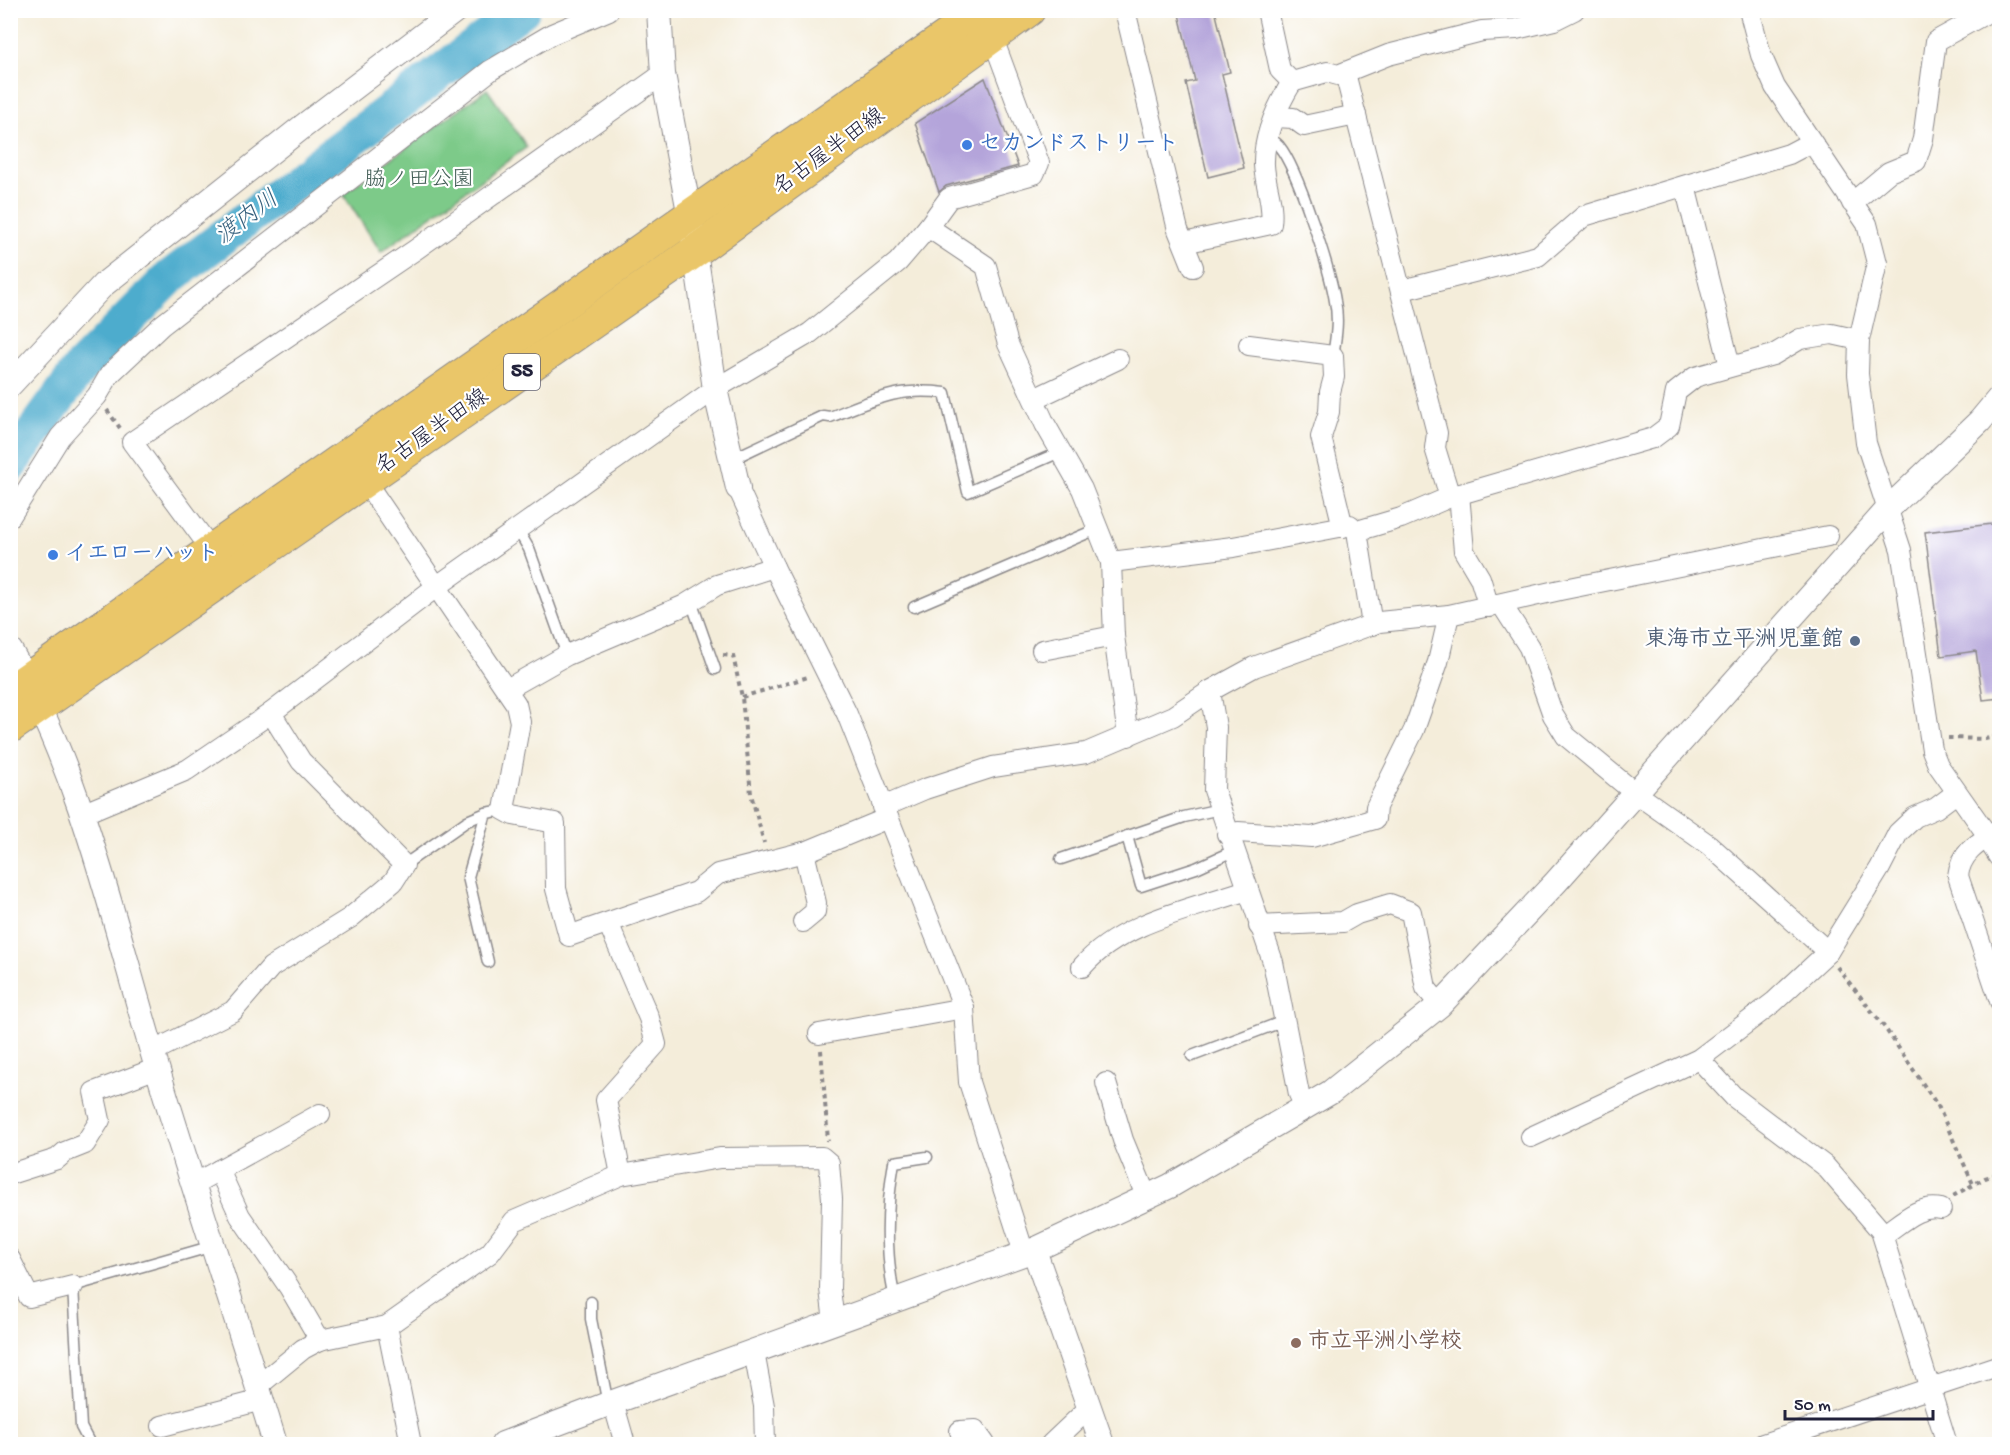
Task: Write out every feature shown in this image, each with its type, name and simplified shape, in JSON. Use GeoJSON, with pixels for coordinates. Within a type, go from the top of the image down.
{"type":"FeatureCollection","features":[{"type":"Feature","properties":{"kind":"main road","name":"名古屋半田線"},"geometry":{"type":"LineString","coordinates":[[19,685],[690,217],[988,23],[1029,10]]}},
{"type":"Feature","properties":{"kind":"main road","name":"名古屋半田線"},"geometry":{"type":"LineString","coordinates":[[10,727],[694,252],[988,23]]}},
{"type":"Feature","properties":{"kind":"street"},"geometry":{"type":"LineString","coordinates":[[10,385],[103,285],[301,128],[456,10]]}},
{"type":"Feature","properties":{"kind":"street"},"geometry":{"type":"LineString","coordinates":[[10,517],[60,437],[97,396],[110,374],[162,325],[482,77],[552,34],[609,10]]}},
{"type":"Feature","properties":{"kind":"street"},"geometry":{"type":"LineString","coordinates":[[659,10],[663,74],[690,217],[715,389],[738,488],[774,567],[847,714],[964,1008],[969,1082],[1029,1251],[1102,1444]]}},
{"type":"Feature","properties":{"kind":"street"},"geometry":{"type":"LineString","coordinates":[[1125,10],[1178,230],[1193,267]]}},
{"type":"Feature","properties":{"kind":"street"},"geometry":{"type":"LineString","coordinates":[[1267,10],[1280,70],[1292,82]]}},
{"type":"Feature","properties":{"kind":"street"},"geometry":{"type":"LineString","coordinates":[[1184,243],[1271,224],[1273,210],[1264,163],[1268,138],[1292,82],[1327,72],[1345,73],[1388,55],[1482,31],[1525,27],[1554,20],[1574,10]]}},
{"type":"Feature","properties":{"kind":"street"},"geometry":{"type":"LineString","coordinates":[[1749,10],[1761,56],[1775,87],[1810,143],[1867,224],[1877,263],[1858,340],[1858,374],[1866,443],[1901,550],[1930,743],[1938,765],[1956,793],[1996,840],[1966,852],[1960,862],[1958,876],[2000,1001]]}},
{"type":"Feature","properties":{"kind":"street"},"geometry":{"type":"LineString","coordinates":[[1852,203],[1889,172],[1916,161],[1923,139],[1936,41],[1994,10],[2000,22]]}},
{"type":"Feature","properties":{"kind":"street"},"geometry":{"type":"LineString","coordinates":[[82,814],[187,770],[271,713],[436,587],[715,389],[810,333],[898,262],[949,198],[1034,174],[1039,163],[988,23]]}},
{"type":"Feature","properties":{"kind":"street"},"geometry":{"type":"LineString","coordinates":[[1345,73],[1437,433],[1435,448],[1454,496],[1464,551],[1495,606],[1529,647],[1559,727],[1566,736],[1635,792],[1709,845],[1826,953]]}},
{"type":"Feature","properties":{"kind":"street"},"geometry":{"type":"LineString","coordinates":[[211,549],[132,442],[415,250],[663,74]]}},
{"type":"Feature","properties":{"kind":"street"},"geometry":{"type":"LineString","coordinates":[[1276,117],[1293,118],[1304,126],[1356,115]]}},
{"type":"Feature","properties":{"kind":"street"},"geometry":{"type":"LineString","coordinates":[[1402,291],[1538,256],[1584,216],[1789,154],[1810,143]]}},
{"type":"Feature","properties":{"kind":"street"},"geometry":{"type":"LineString","coordinates":[[1685,186],[1730,366]]}},
{"type":"Feature","properties":{"kind":"street"},"geometry":{"type":"LineString","coordinates":[[928,227],[986,266],[1008,344],[1060,452],[1082,489],[1111,562],[1114,636],[1128,736]]}},
{"type":"Feature","properties":{"kind":"street"},"geometry":{"type":"LineString","coordinates":[[1111,562],[1233,547],[1350,529],[1401,518],[1454,496],[1653,438],[1669,426],[1676,392],[1695,377],[1773,355],[1800,339],[1832,334],[1858,340]]}},
{"type":"Feature","properties":{"kind":"street"},"geometry":{"type":"LineString","coordinates":[[1250,345],[1333,356],[1334,376],[1329,412],[1321,437],[1350,529],[1372,624]]}},
{"type":"Feature","properties":{"kind":"street"},"geometry":{"type":"LineString","coordinates":[[1034,399],[1118,359]]}},
{"type":"Feature","properties":{"kind":"street"},"geometry":{"type":"LineString","coordinates":[[503,1444],[1029,1251],[1147,1198],[1330,1092],[1440,1005],[1556,882],[1889,508],[1997,404]]}},
{"type":"Feature","properties":{"kind":"street"},"geometry":{"type":"LineString","coordinates":[[365,481],[516,705],[520,722],[495,812],[555,824],[556,890],[569,936],[609,925],[696,892],[718,874],[804,852],[967,774],[993,767],[1086,753],[1173,716],[1254,667],[1372,624],[1449,615],[1560,590],[1828,536]]}},
{"type":"Feature","properties":{"kind":"street"},"geometry":{"type":"LineString","coordinates":[[507,689],[567,655],[691,601],[717,585],[774,567]]}},
{"type":"Feature","properties":{"kind":"street"},"geometry":{"type":"LineString","coordinates":[[1230,842],[1238,832],[1312,837],[1375,819],[1376,807],[1414,730],[1438,662],[1449,615]]}},
{"type":"Feature","properties":{"kind":"street"},"geometry":{"type":"LineString","coordinates":[[1042,650],[1114,636]]}},
{"type":"Feature","properties":{"kind":"street"},"geometry":{"type":"LineString","coordinates":[[10,650],[19,685],[40,707],[82,814],[192,1185],[214,1246],[275,1444]]}},
{"type":"Feature","properties":{"kind":"street"},"geometry":{"type":"LineString","coordinates":[[1210,692],[1216,727],[1214,790],[1273,962],[1299,1095],[1305,1107]]}},
{"type":"Feature","properties":{"kind":"street"},"geometry":{"type":"LineString","coordinates":[[10,1174],[57,1159],[65,1152],[85,1144],[100,1120],[94,1092],[154,1060],[233,1011],[271,967],[350,918],[393,882],[404,865],[301,761],[271,713]]}},
{"type":"Feature","properties":{"kind":"street"},"geometry":{"type":"LineString","coordinates":[[1531,1137],[1699,1059],[1774,1002],[1826,953],[1898,832],[1915,817],[1936,808],[1956,793]]}},
{"type":"Feature","properties":{"kind":"street"},"geometry":{"type":"LineString","coordinates":[[803,922],[815,912],[816,903],[804,852]]}},
{"type":"Feature","properties":{"kind":"street"},"geometry":{"type":"LineString","coordinates":[[1082,966],[1096,950],[1141,927],[1247,890]]}},
{"type":"Feature","properties":{"kind":"street"},"geometry":{"type":"LineString","coordinates":[[1259,926],[1343,922],[1357,914],[1390,904],[1411,912],[1426,988],[1440,1005]]}},
{"type":"Feature","properties":{"kind":"street"},"geometry":{"type":"LineString","coordinates":[[609,925],[649,1018],[656,1044],[606,1100],[621,1175]]}},
{"type":"Feature","properties":{"kind":"street"},"geometry":{"type":"LineString","coordinates":[[819,1034],[964,1008]]}},
{"type":"Feature","properties":{"kind":"street"},"geometry":{"type":"LineString","coordinates":[[1699,1059],[1734,1097],[1825,1166],[1883,1235],[1947,1444]]}},
{"type":"Feature","properties":{"kind":"street"},"geometry":{"type":"LineString","coordinates":[[1106,1083],[1123,1140],[1147,1198]]}},
{"type":"Feature","properties":{"kind":"street"},"geometry":{"type":"LineString","coordinates":[[192,1185],[320,1114]]}},
{"type":"Feature","properties":{"kind":"street"},"geometry":{"type":"LineString","coordinates":[[162,1426],[260,1393],[303,1349],[320,1340],[387,1326],[490,1253],[514,1221],[621,1175],[720,1158],[822,1158],[829,1163],[832,1199],[830,1289],[834,1322]]}},
{"type":"Feature","properties":{"kind":"street"},"geometry":{"type":"LineString","coordinates":[[219,1170],[240,1216],[289,1287],[320,1340]]}},
{"type":"Feature","properties":{"kind":"street"},"geometry":{"type":"LineString","coordinates":[[1883,1235],[1921,1209],[1938,1208]]}},
{"type":"Feature","properties":{"kind":"street"},"geometry":{"type":"LineString","coordinates":[[10,1259],[29,1297],[73,1286]]}},
{"type":"Feature","properties":{"kind":"street"},"geometry":{"type":"LineString","coordinates":[[387,1326],[411,1444]]}},
{"type":"Feature","properties":{"kind":"street"},"geometry":{"type":"LineString","coordinates":[[754,1352],[764,1406],[765,1444]]}},
{"type":"Feature","properties":{"kind":"street"},"geometry":{"type":"LineString","coordinates":[[1763,1444],[2000,1365]]}},
{"type":"Feature","properties":{"kind":"street"},"geometry":{"type":"LineString","coordinates":[[610,1403],[625,1444]]}},
{"type":"Feature","properties":{"kind":"street"},"geometry":{"type":"LineString","coordinates":[[1051,1444],[1089,1408]]}},
{"type":"Feature","properties":{"kind":"street"},"geometry":{"type":"LineString","coordinates":[[960,1431],[975,1430],[985,1444]]}},
{"type":"Feature","properties":{"kind":"lane"},"geometry":{"type":"LineString","coordinates":[[1268,138],[1279,145],[1296,180],[1322,253],[1335,301],[1338,330],[1333,356]]}},
{"type":"Feature","properties":{"kind":"lane"},"geometry":{"type":"LineString","coordinates":[[732,459],[823,416],[830,417],[894,392],[919,390],[945,393],[968,492],[1060,452]]}},
{"type":"Feature","properties":{"kind":"lane"},"geometry":{"type":"LineString","coordinates":[[914,607],[1097,529]]}},
{"type":"Feature","properties":{"kind":"lane"},"geometry":{"type":"LineString","coordinates":[[518,530],[529,549],[567,655]]}},
{"type":"Feature","properties":{"kind":"lane"},"geometry":{"type":"LineString","coordinates":[[691,601],[714,665]]}},
{"type":"Feature","properties":{"kind":"lane"},"geometry":{"type":"LineString","coordinates":[[1061,858],[1184,817],[1220,809]]}},
{"type":"Feature","properties":{"kind":"lane"},"geometry":{"type":"LineString","coordinates":[[404,865],[467,821],[495,812]]}},
{"type":"Feature","properties":{"kind":"lane"},"geometry":{"type":"LineString","coordinates":[[488,962],[468,877],[495,812]]}},
{"type":"Feature","properties":{"kind":"lane"},"geometry":{"type":"LineString","coordinates":[[1127,836],[1141,886],[1196,868],[1230,842]]}},
{"type":"Feature","properties":{"kind":"lane"},"geometry":{"type":"LineString","coordinates":[[1192,1056],[1284,1021]]}},
{"type":"Feature","properties":{"kind":"lane"},"geometry":{"type":"LineString","coordinates":[[895,1300],[888,1270],[886,1237],[894,1162],[927,1157]]}},
{"type":"Feature","properties":{"kind":"lane"},"geometry":{"type":"LineString","coordinates":[[90,1444],[81,1427],[73,1286],[214,1246]]}},
{"type":"Feature","properties":{"kind":"lane"},"geometry":{"type":"LineString","coordinates":[[591,1302],[591,1318],[610,1403]]}},
{"type":"Feature","properties":{"kind":"path"},"geometry":{"type":"LineString","coordinates":[[97,396],[132,442]]}},
{"type":"Feature","properties":{"kind":"path"},"geometry":{"type":"LineString","coordinates":[[714,665],[723,655],[733,656],[742,697],[751,794],[769,861]]}},
{"type":"Feature","properties":{"kind":"path"},"geometry":{"type":"LineString","coordinates":[[742,697],[826,672]]}},
{"type":"Feature","properties":{"kind":"path"},"geometry":{"type":"LineString","coordinates":[[1930,743],[1950,737],[1985,739],[2000,736]]}},
{"type":"Feature","properties":{"kind":"path"},"geometry":{"type":"LineString","coordinates":[[1826,953],[1885,1028],[1938,1106],[1973,1184]]}},
{"type":"Feature","properties":{"kind":"path"},"geometry":{"type":"LineString","coordinates":[[819,1034],[829,1163]]}},
{"type":"Feature","properties":{"kind":"path"},"geometry":{"type":"LineString","coordinates":[[1938,1208],[1973,1184],[2000,1173]]}},
{"type":"Feature","properties":{"kind":"green space","name":"脇ノ田公園"},"geometry":{"type":"Polygon","coordinates":[[[487,89],[527,147],[381,252],[343,194],[487,89]]]}},
{"type":"Feature","properties":{"kind":"building"},"geometry":{"type":"Polygon","coordinates":[[[1178,10],[1215,10],[1230,72],[1222,74],[1244,168],[1208,177],[1186,83],[1195,81],[1178,10]]]}},
{"type":"Feature","properties":{"kind":"building","name":"セカンドストリート"},"geometry":{"type":"Polygon","coordinates":[[[985,78],[1018,166],[946,186],[939,192],[915,123],[985,78]]]}},
{"type":"Feature","properties":{"kind":"building"},"geometry":{"type":"Polygon","coordinates":[[[2000,523],[2000,698],[1983,700],[1976,651],[1941,656],[1925,532],[2000,523]]]}},
{"type":"Feature","properties":{"kind":"waterway","name":"渡内川"},"geometry":{"type":"LineString","coordinates":[[10,465],[80,368],[169,278],[522,10]]}},
{"type":"Feature","properties":{"kind":"place","name":"セカンドストリート"},"geometry":{"type":"Point","coordinates":[967,145]}},
{"type":"Feature","properties":{"kind":"place","name":"イエローハット"},"geometry":{"type":"Point","coordinates":[53,555]}},
{"type":"Feature","properties":{"kind":"place","name":"東海市立平洲児童館"},"geometry":{"type":"Point","coordinates":[1855,641]}},
{"type":"Feature","properties":{"kind":"place","name":"市立平洲小学校"},"geometry":{"type":"Point","coordinates":[1296,1343]}}]}
